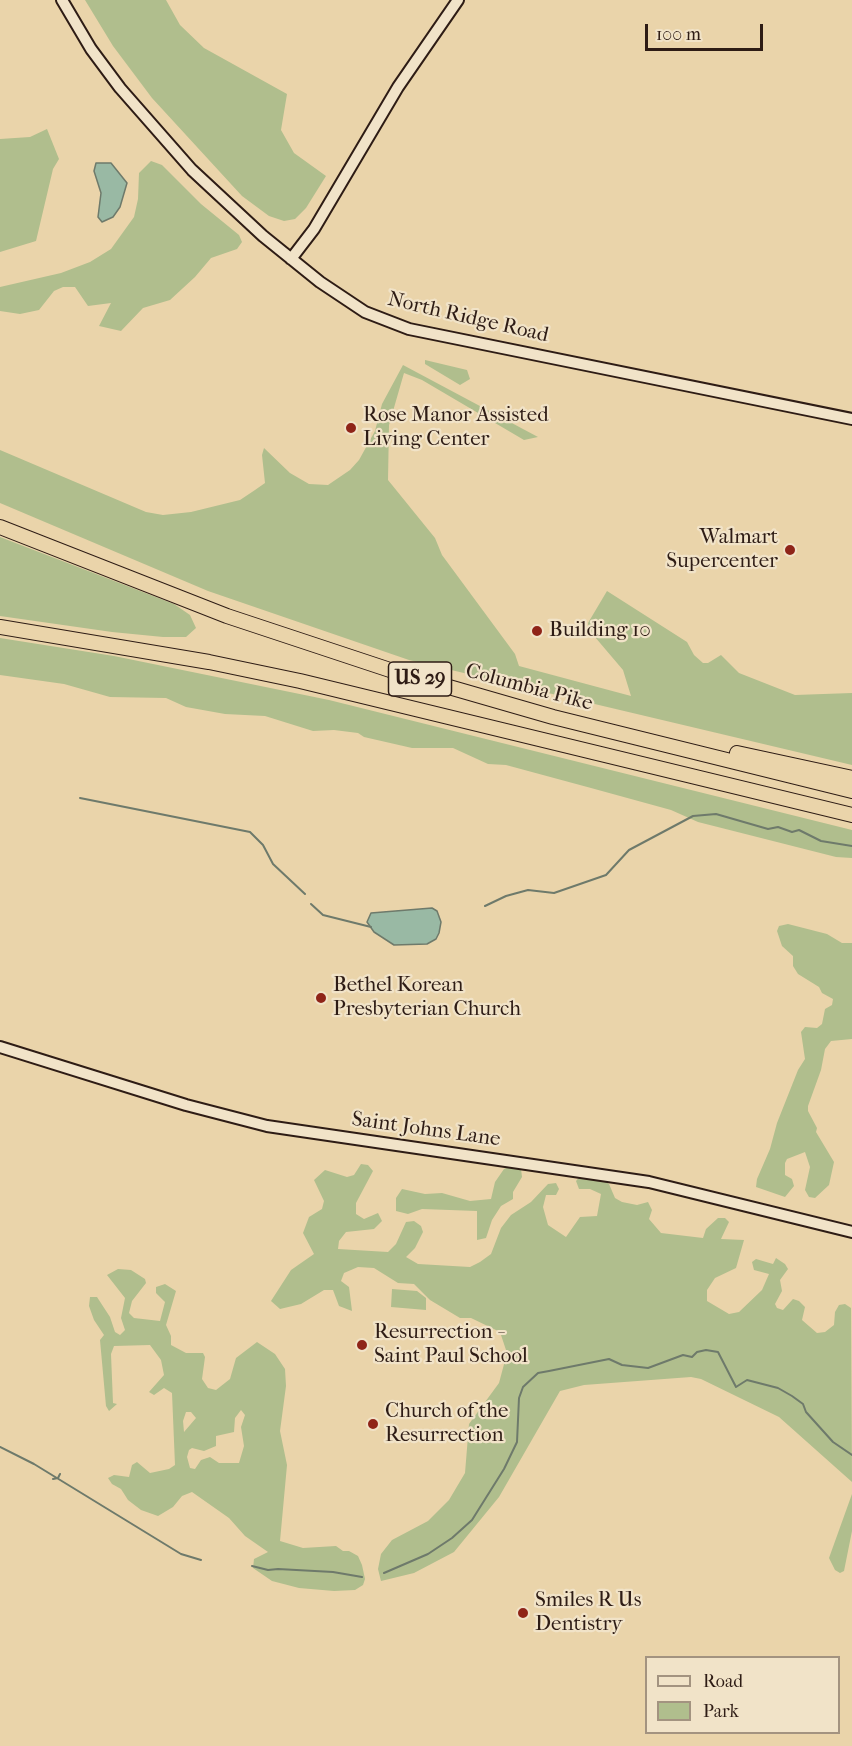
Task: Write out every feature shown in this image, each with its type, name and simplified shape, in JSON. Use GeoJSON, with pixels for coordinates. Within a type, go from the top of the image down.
{"type":"FeatureCollection","features":[{"type":"Feature","properties":{"kind":"highway","name":"Columbia Pike"},"geometry":{"type":"LineString","coordinates":[[0,527],[112,573],[313,645],[475,695],[632,737],[852,791]]}},
{"type":"Feature","properties":{"kind":"highway","name":"US 29"},"geometry":{"type":"LineString","coordinates":[[0,627],[198,660],[300,681],[852,815]]}},
{"type":"Feature","properties":{"kind":"highway"},"geometry":{"type":"LineString","coordinates":[[632,737],[729,752],[852,778]]}},
{"type":"Feature","properties":{"kind":"street","name":"North Ridge Road"},"geometry":{"type":"LineString","coordinates":[[62,0],[91,49],[152,126],[226,204],[291,259],[365,312],[409,329],[852,419]]}},
{"type":"Feature","properties":{"kind":"street"},"geometry":{"type":"LineString","coordinates":[[291,259],[320,219],[398,87],[458,0]]}},
{"type":"Feature","properties":{"kind":"street","name":"Saint Johns Lane"},"geometry":{"type":"LineString","coordinates":[[0,1047],[186,1105],[267,1126],[649,1182],[852,1232]]}},
{"type":"Feature","properties":{"kind":"green space"},"geometry":{"type":"Polygon","coordinates":[[[85,0],[166,0],[180,25],[204,48],[287,94],[281,130],[294,153],[326,176],[306,208],[295,219],[284,221],[269,216],[242,196],[152,98],[113,46],[85,0]]]}},
{"type":"Feature","properties":{"kind":"green space"},"geometry":{"type":"Polygon","coordinates":[[[47,129],[59,159],[53,169],[36,241],[0,252],[0,139],[30,137],[47,129]]]}},
{"type":"Feature","properties":{"kind":"green space"},"geometry":{"type":"Polygon","coordinates":[[[151,161],[162,165],[201,204],[239,235],[242,242],[237,249],[211,258],[195,277],[170,300],[143,308],[121,331],[99,326],[111,303],[88,306],[75,287],[63,287],[54,291],[39,310],[20,314],[0,311],[0,287],[61,273],[90,262],[111,249],[134,217],[138,199],[139,173],[151,161]]]}},
{"type":"Feature","properties":{"kind":"green space"},"geometry":{"type":"Polygon","coordinates":[[[425,360],[467,370],[470,379],[460,385],[425,364],[425,360]]]}},
{"type":"Feature","properties":{"kind":"green space"},"geometry":{"type":"Polygon","coordinates":[[[403,365],[538,437],[524,440],[422,380],[404,373],[389,425],[388,480],[435,538],[442,555],[515,654],[519,666],[631,696],[623,670],[589,630],[588,623],[607,591],[687,642],[694,655],[703,663],[708,663],[721,655],[739,673],[795,695],[852,693],[852,765],[409,660],[208,591],[0,503],[0,450],[146,512],[163,515],[191,512],[240,500],[265,483],[262,455],[264,448],[290,473],[309,484],[328,485],[350,470],[359,460],[375,431],[382,404],[403,365]]]}},
{"type":"Feature","properties":{"kind":"green space"},"geometry":{"type":"Polygon","coordinates":[[[0,537],[174,604],[190,615],[196,628],[186,637],[163,637],[0,616],[0,537]]]}},
{"type":"Feature","properties":{"kind":"green space"},"geometry":{"type":"Polygon","coordinates":[[[0,638],[114,656],[329,700],[852,830],[852,858],[836,857],[698,822],[671,810],[506,765],[488,764],[453,748],[412,748],[364,737],[358,733],[334,730],[313,731],[265,716],[225,714],[186,707],[166,698],[110,697],[64,684],[0,675],[0,638]]]}},
{"type":"Feature","properties":{"kind":"green space"},"geometry":{"type":"Polygon","coordinates":[[[788,924],[827,934],[842,943],[852,943],[852,1039],[831,1041],[825,1049],[821,1070],[808,1106],[808,1111],[817,1128],[816,1132],[834,1162],[829,1185],[815,1198],[809,1197],[805,1190],[810,1167],[805,1152],[787,1159],[785,1163],[785,1175],[792,1179],[794,1186],[785,1197],[756,1187],[777,1123],[798,1070],[805,1059],[801,1032],[805,1027],[817,1028],[822,1024],[825,1009],[832,1005],[833,999],[798,974],[793,966],[793,956],[782,946],[777,931],[779,926],[788,924]]]}},
{"type":"Feature","properties":{"kind":"green space"},"geometry":{"type":"Polygon","coordinates":[[[361,1164],[368,1165],[373,1171],[356,1203],[356,1214],[364,1219],[378,1213],[382,1221],[374,1229],[346,1232],[339,1241],[338,1249],[388,1252],[396,1244],[406,1222],[414,1221],[421,1226],[423,1232],[415,1248],[406,1257],[418,1264],[470,1267],[480,1262],[491,1254],[501,1228],[511,1215],[531,1202],[548,1184],[556,1183],[559,1189],[556,1195],[546,1195],[543,1207],[548,1225],[566,1237],[580,1217],[597,1216],[601,1194],[590,1189],[579,1189],[576,1181],[582,1174],[602,1179],[609,1184],[615,1198],[622,1202],[637,1205],[648,1202],[652,1210],[649,1219],[661,1233],[703,1238],[706,1229],[718,1218],[725,1218],[729,1222],[721,1239],[744,1240],[736,1268],[715,1278],[707,1290],[707,1301],[729,1314],[739,1312],[762,1290],[769,1274],[754,1270],[752,1262],[756,1259],[773,1264],[776,1258],[788,1269],[780,1280],[782,1291],[775,1304],[777,1308],[783,1310],[793,1299],[799,1301],[805,1307],[802,1320],[817,1333],[825,1332],[834,1325],[835,1312],[839,1305],[845,1304],[851,1308],[852,1482],[779,1417],[701,1379],[691,1377],[584,1385],[560,1391],[499,1497],[454,1552],[414,1573],[381,1581],[378,1569],[381,1554],[392,1540],[428,1521],[449,1500],[465,1473],[469,1424],[499,1383],[507,1353],[500,1332],[471,1318],[460,1318],[430,1300],[414,1284],[398,1283],[374,1268],[358,1267],[344,1273],[341,1281],[349,1287],[352,1311],[339,1306],[333,1290],[324,1290],[301,1304],[280,1309],[271,1301],[291,1270],[314,1254],[303,1233],[309,1217],[322,1209],[324,1201],[314,1180],[325,1170],[347,1177],[354,1175],[361,1164]]]}},
{"type":"Feature","properties":{"kind":"green space"},"geometry":{"type":"Polygon","coordinates":[[[514,1165],[521,1169],[522,1177],[513,1192],[513,1199],[501,1206],[492,1220],[486,1238],[477,1240],[477,1211],[422,1209],[408,1214],[396,1211],[396,1198],[402,1189],[425,1194],[442,1193],[470,1201],[491,1199],[495,1182],[504,1169],[514,1165]]]}},
{"type":"Feature","properties":{"kind":"green space"},"geometry":{"type":"Polygon","coordinates":[[[118,1269],[131,1270],[145,1279],[146,1283],[132,1301],[129,1313],[134,1318],[160,1321],[165,1302],[156,1293],[156,1287],[165,1284],[176,1291],[166,1325],[171,1336],[171,1345],[186,1353],[203,1353],[205,1357],[202,1379],[208,1388],[216,1390],[230,1379],[236,1358],[257,1342],[275,1354],[285,1369],[286,1386],[280,1431],[287,1465],[280,1541],[303,1548],[336,1546],[343,1551],[349,1551],[358,1556],[362,1565],[365,1579],[363,1585],[355,1590],[334,1591],[299,1588],[272,1581],[253,1568],[254,1559],[268,1552],[245,1536],[229,1518],[192,1492],[182,1496],[173,1507],[158,1516],[141,1510],[128,1500],[121,1489],[112,1484],[108,1478],[114,1475],[129,1477],[132,1465],[137,1462],[150,1473],[169,1469],[175,1465],[172,1393],[164,1388],[154,1395],[149,1392],[164,1375],[161,1360],[150,1345],[114,1346],[111,1354],[113,1403],[117,1404],[109,1411],[106,1406],[100,1340],[104,1335],[94,1320],[89,1306],[90,1297],[97,1297],[110,1317],[115,1332],[120,1335],[125,1330],[121,1318],[125,1298],[107,1275],[118,1269]],[[241,1410],[235,1418],[234,1432],[216,1436],[216,1446],[204,1451],[192,1448],[189,1450],[187,1457],[190,1468],[195,1469],[201,1460],[210,1457],[219,1463],[239,1463],[244,1446],[241,1427],[245,1415],[241,1410]],[[186,1412],[183,1421],[184,1432],[196,1418],[191,1412],[186,1412]]]}},
{"type":"Feature","properties":{"kind":"green space"},"geometry":{"type":"Polygon","coordinates":[[[392,1289],[417,1291],[426,1298],[426,1310],[391,1307],[392,1289]]]}},
{"type":"Feature","properties":{"kind":"green space"},"geometry":{"type":"Polygon","coordinates":[[[852,1494],[852,1531],[844,1571],[840,1573],[835,1570],[829,1558],[852,1494]]]}},
{"type":"Feature","properties":{"kind":"shaded area"},"geometry":{"type":"Polygon","coordinates":[[[96,163],[111,163],[127,183],[120,207],[113,217],[102,222],[98,217],[101,193],[94,171],[96,163]]]}},
{"type":"Feature","properties":{"kind":"shaded area"},"geometry":{"type":"Polygon","coordinates":[[[432,908],[437,911],[441,922],[436,939],[427,944],[394,945],[374,932],[367,922],[371,913],[432,908]]]}},
{"type":"Feature","properties":{"kind":"waterway"},"geometry":{"type":"LineString","coordinates":[[80,798],[250,832],[263,845],[273,864],[305,894]]}},
{"type":"Feature","properties":{"kind":"waterway"},"geometry":{"type":"LineString","coordinates":[[485,906],[506,896],[528,890],[554,893],[606,875],[629,850],[693,816],[716,814],[768,829],[778,827],[792,832],[799,830],[821,841],[852,846]]}},
{"type":"Feature","properties":{"kind":"waterway"},"geometry":{"type":"LineString","coordinates":[[311,904],[323,915],[371,927]]}},
{"type":"Feature","properties":{"kind":"waterway"},"geometry":{"type":"LineString","coordinates":[[384,1573],[428,1554],[452,1538],[472,1520],[504,1469],[517,1442],[519,1398],[523,1387],[538,1373],[609,1359],[622,1365],[648,1368],[683,1355],[692,1357],[697,1352],[706,1350],[718,1352],[736,1387],[747,1380],[778,1388],[792,1396],[803,1404],[806,1412],[833,1442],[852,1455]]}},
{"type":"Feature","properties":{"kind":"waterway"},"geometry":{"type":"LineString","coordinates":[[0,1447],[34,1464],[181,1554],[201,1560]]}},
{"type":"Feature","properties":{"kind":"waterway"},"geometry":{"type":"LineString","coordinates":[[53,1479],[58,1478],[60,1474]]}},
{"type":"Feature","properties":{"kind":"waterway"},"geometry":{"type":"LineString","coordinates":[[252,1566],[268,1570],[333,1572],[362,1577]]}},
{"type":"Feature","properties":{"kind":"place","name":"Rose Manor Assisted Living Center"},"geometry":{"type":"Point","coordinates":[351,428]}},
{"type":"Feature","properties":{"kind":"place","name":"Walmart Supercenter"},"geometry":{"type":"Point","coordinates":[790,550]}},
{"type":"Feature","properties":{"kind":"place","name":"Building 10"},"geometry":{"type":"Point","coordinates":[537,631]}},
{"type":"Feature","properties":{"kind":"place","name":"Bethel Korean Presbyterian Church"},"geometry":{"type":"Point","coordinates":[321,998]}},
{"type":"Feature","properties":{"kind":"place","name":"Resurrection - Saint Paul School"},"geometry":{"type":"Point","coordinates":[362,1345]}},
{"type":"Feature","properties":{"kind":"place","name":"Church of the Resurrection"},"geometry":{"type":"Point","coordinates":[373,1424]}},
{"type":"Feature","properties":{"kind":"place","name":"Smiles R Us Dentistry"},"geometry":{"type":"Point","coordinates":[523,1613]}}]}
